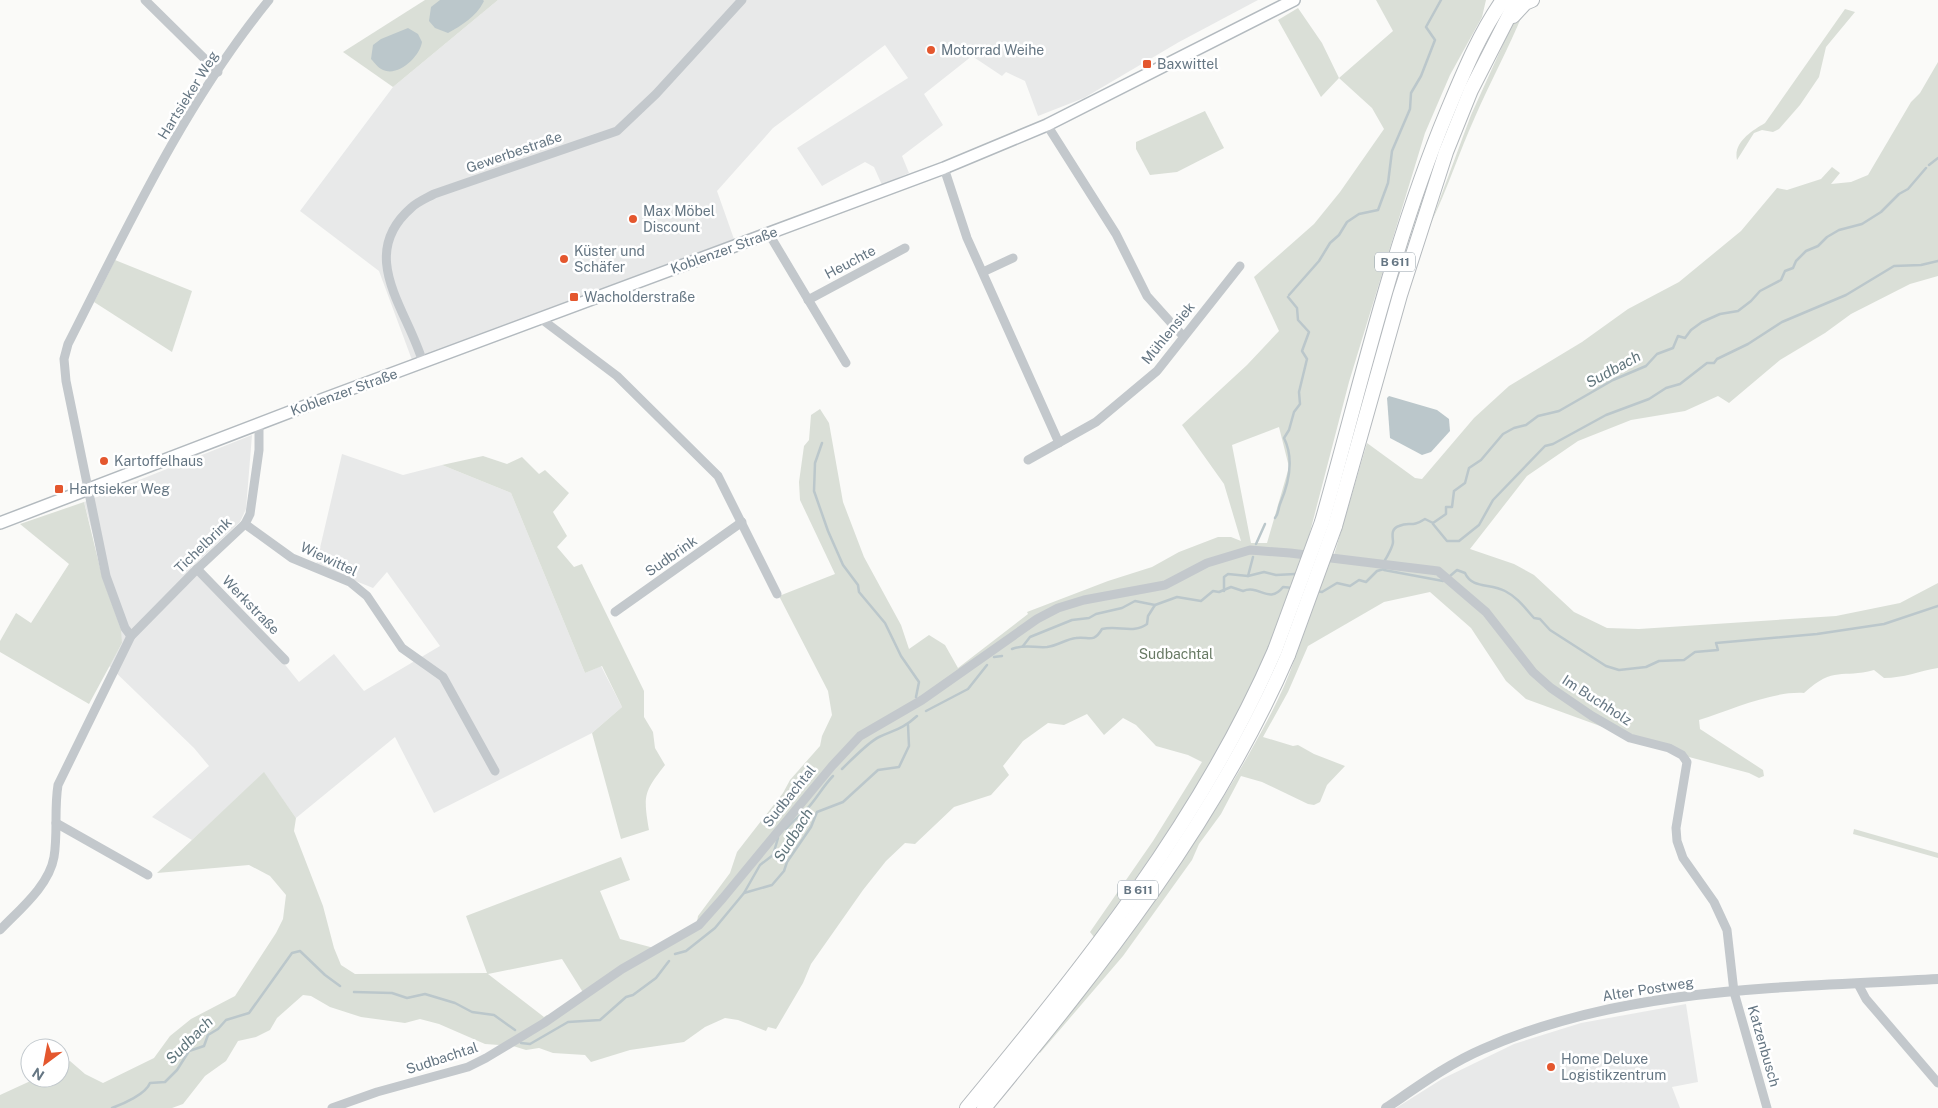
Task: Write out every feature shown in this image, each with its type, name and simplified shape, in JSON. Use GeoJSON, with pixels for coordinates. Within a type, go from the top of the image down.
{"type":"FeatureCollection","features":[{"type":"Feature","properties":{"kind":"highway","name":"B 611"},"geometry":{"type":"LineString","coordinates":[[984,1108],[1089,978],[1177,857],[1251,733],[1329,524],[1423,218],[1449,143],[1471,90],[1517,0]]}},
{"type":"Feature","properties":{"kind":"highway","name":"B 611"},"geometry":{"type":"LineString","coordinates":[[1498,36],[1513,15],[1525,3],[1532,0]]}},
{"type":"Feature","properties":{"kind":"highway","name":"B 611"},"geometry":{"type":"LineString","coordinates":[[1329,524],[1410,213],[1435,142],[1459,83],[1499,4]]}},
{"type":"Feature","properties":{"kind":"highway","name":"B 611"},"geometry":{"type":"LineString","coordinates":[[967,1108],[1078,972],[1162,856],[1234,738],[1282,653]]}},
{"type":"Feature","properties":{"kind":"main road","name":"Koblenzer Straße"},"geometry":{"type":"LineString","coordinates":[[0,523],[321,400],[944,168],[1047,125],[1294,0]]}},
{"type":"Feature","properties":{"kind":"street"},"geometry":{"type":"LineString","coordinates":[[145,0],[218,72]]}},
{"type":"Feature","properties":{"kind":"street","name":"Hartsieker Weg"},"geometry":{"type":"LineString","coordinates":[[88,489],[66,381],[64,359],[68,344],[152,178],[248,26],[269,0]]}},
{"type":"Feature","properties":{"kind":"street","name":"Gewerbestraße"},"geometry":{"type":"LineString","coordinates":[[423,363],[386,272],[385,254],[395,228],[411,208],[434,194],[617,131],[656,94],[742,0]]}},
{"type":"Feature","properties":{"kind":"street"},"geometry":{"type":"LineString","coordinates":[[1047,125],[1116,234],[1147,296],[1184,336]]}},
{"type":"Feature","properties":{"kind":"street"},"geometry":{"type":"LineString","coordinates":[[944,168],[967,238],[1059,443]]}},
{"type":"Feature","properties":{"kind":"street"},"geometry":{"type":"LineString","coordinates":[[769,234],[846,363]]}},
{"type":"Feature","properties":{"kind":"street","name":"Heuchte"},"geometry":{"type":"LineString","coordinates":[[808,300],[905,248]]}},
{"type":"Feature","properties":{"kind":"street"},"geometry":{"type":"LineString","coordinates":[[983,272],[1013,258]]}},
{"type":"Feature","properties":{"kind":"street","name":"Mühlensiek"},"geometry":{"type":"LineString","coordinates":[[1028,460],[1096,422],[1157,371],[1240,266]]}},
{"type":"Feature","properties":{"kind":"street"},"geometry":{"type":"LineString","coordinates":[[540,318],[617,376],[718,476],[777,594]]}},
{"type":"Feature","properties":{"kind":"street","name":"Tichelbrink"},"geometry":{"type":"LineString","coordinates":[[0,930],[48,874],[54,858],[55,800],[64,769],[131,636],[197,569],[245,524],[250,514],[259,425]]}},
{"type":"Feature","properties":{"kind":"street"},"geometry":{"type":"LineString","coordinates":[[88,489],[106,576],[125,628],[131,636]]}},
{"type":"Feature","properties":{"kind":"street","name":"Sudbrink"},"geometry":{"type":"LineString","coordinates":[[616,612],[742,522]]}},
{"type":"Feature","properties":{"kind":"street","name":"Wiewittel"},"geometry":{"type":"LineString","coordinates":[[245,524],[292,558],[350,582],[367,596],[402,648],[443,677],[495,771]]}},
{"type":"Feature","properties":{"kind":"street","name":"Sudbachtal"},"geometry":{"type":"LineString","coordinates":[[332,1108],[377,1092],[468,1067],[550,1019],[622,970],[698,925],[723,898],[832,766],[860,736],[922,700],[1038,619],[1058,608],[1084,600],[1165,585],[1207,562],[1250,550],[1290,553]]}},
{"type":"Feature","properties":{"kind":"street","name":"Im Buchholz"},"geometry":{"type":"LineString","coordinates":[[1290,553],[1438,571],[1486,612],[1533,672],[1551,688],[1592,716],[1630,738],[1669,748],[1682,755],[1687,762],[1676,828],[1677,841],[1683,858],[1714,902],[1727,930],[1734,992]]}},
{"type":"Feature","properties":{"kind":"street","name":"Werkstraße"},"geometry":{"type":"LineString","coordinates":[[197,569],[285,660]]}},
{"type":"Feature","properties":{"kind":"street"},"geometry":{"type":"LineString","coordinates":[[56,823],[148,875]]}},
{"type":"Feature","properties":{"kind":"street","name":"Alter Postweg"},"geometry":{"type":"LineString","coordinates":[[1386,1108],[1458,1061],[1482,1049],[1545,1024],[1619,1006],[1679,996],[1938,979]]}},
{"type":"Feature","properties":{"kind":"street"},"geometry":{"type":"LineString","coordinates":[[1858,984],[1866,999],[1938,1083]]}},
{"type":"Feature","properties":{"kind":"street","name":"Katzenbusch"},"geometry":{"type":"LineString","coordinates":[[1734,992],[1767,1108]]}},
{"type":"Feature","properties":{"kind":"shaded area"},"geometry":{"type":"Polygon","coordinates":[[[440,0],[484,1],[473,16],[448,33],[435,28],[429,21],[431,7],[440,0]]]}},
{"type":"Feature","properties":{"kind":"shaded area"},"geometry":{"type":"Polygon","coordinates":[[[498,0],[1258,0],[1179,42],[1084,98],[1038,116],[1025,81],[1006,72],[1002,76],[972,56],[924,94],[943,125],[902,156],[909,173],[882,185],[874,167],[865,162],[822,186],[797,148],[908,78],[885,45],[773,128],[717,191],[734,239],[412,360],[379,271],[300,211],[393,87],[498,0]]]}},
{"type":"Feature","properties":{"kind":"shaded area"},"geometry":{"type":"Polygon","coordinates":[[[408,28],[418,34],[422,42],[413,59],[396,71],[389,71],[378,67],[371,59],[373,45],[381,39],[408,28]]]}},
{"type":"Feature","properties":{"kind":"shaded area"},"geometry":{"type":"Polygon","coordinates":[[[1389,396],[1437,410],[1449,419],[1450,431],[1431,452],[1422,455],[1390,438],[1387,398],[1389,396]]]}},
{"type":"Feature","properties":{"kind":"shaded area"},"geometry":{"type":"Polygon","coordinates":[[[252,435],[246,509],[240,522],[191,568],[282,661],[299,682],[334,654],[364,691],[440,646],[387,572],[373,588],[316,565],[342,454],[403,475],[442,465],[511,493],[585,673],[601,666],[622,707],[592,733],[434,813],[395,737],[296,818],[264,773],[192,840],[152,817],[209,766],[194,748],[109,666],[122,643],[84,502],[252,435]]]}},
{"type":"Feature","properties":{"kind":"shaded area"},"geometry":{"type":"Polygon","coordinates":[[[1686,1004],[1698,1082],[1672,1087],[1680,1108],[1396,1108],[1442,1079],[1514,1044],[1581,1023],[1686,1004]]]}},
{"type":"Feature","properties":{"kind":"green space"},"geometry":{"type":"Polygon","coordinates":[[[425,0],[498,0],[393,87],[343,52],[425,0]]]}},
{"type":"Feature","properties":{"kind":"green space","name":"Sudbachtal"},"geometry":{"type":"Polygon","coordinates":[[[1376,0],[1486,0],[1482,17],[1450,75],[1425,133],[1349,382],[1303,559],[1332,562],[1367,443],[1415,478],[1422,479],[1474,418],[1509,386],[1582,342],[1628,309],[1679,282],[1741,231],[1777,188],[1787,190],[1821,179],[1832,167],[1840,173],[1831,184],[1851,182],[1868,175],[1911,102],[1920,93],[1938,62],[1938,276],[1910,284],[1851,314],[1825,333],[1780,360],[1729,403],[1718,396],[1685,411],[1631,420],[1578,441],[1527,476],[1470,549],[1514,564],[1534,575],[1574,612],[1607,628],[1639,629],[1836,616],[1900,603],[1938,583],[1938,668],[1891,678],[1884,678],[1874,670],[1838,674],[1823,679],[1804,693],[1791,693],[1765,698],[1699,720],[1700,729],[1763,770],[1764,776],[1759,778],[1749,773],[1674,753],[1526,699],[1506,681],[1471,628],[1430,592],[1384,602],[1308,646],[1288,692],[1263,737],[1293,746],[1298,745],[1314,754],[1345,766],[1327,785],[1320,802],[1314,805],[1308,804],[1262,782],[1241,776],[1221,814],[1199,844],[1192,860],[1123,956],[1040,1053],[1038,1051],[1175,869],[1226,793],[1268,719],[1286,683],[1295,658],[1269,650],[1266,652],[1249,690],[1210,764],[1166,834],[1094,937],[1090,932],[1153,841],[1202,762],[1188,755],[1156,746],[1136,725],[1123,718],[1104,735],[1087,714],[1064,725],[1048,723],[1023,741],[1003,766],[1009,775],[991,795],[954,807],[915,844],[905,843],[886,861],[863,890],[811,964],[803,983],[776,1029],[768,1027],[766,1031],[738,1020],[725,1018],[705,1027],[684,1042],[630,1050],[591,1062],[585,1055],[553,1053],[539,1048],[526,1050],[513,1046],[485,1044],[439,1024],[420,1019],[405,1023],[361,1017],[330,1007],[311,996],[303,995],[277,1018],[270,1030],[256,1037],[238,1041],[226,1061],[205,1076],[183,1104],[172,1108],[0,1108],[0,1095],[20,1086],[20,1088],[70,1088],[70,1061],[85,1074],[103,1083],[154,1058],[170,1036],[191,1019],[235,996],[276,933],[283,919],[286,895],[270,876],[249,865],[157,873],[264,772],[296,818],[294,831],[323,906],[334,948],[341,965],[355,974],[487,973],[466,916],[621,857],[630,880],[600,891],[620,939],[654,948],[697,922],[698,916],[730,873],[737,852],[783,793],[790,780],[820,746],[822,736],[832,715],[828,691],[779,596],[835,574],[800,500],[799,482],[804,446],[809,440],[811,415],[820,409],[829,423],[843,502],[864,557],[901,625],[909,649],[929,635],[945,645],[958,668],[1028,614],[1027,612],[1108,581],[1152,567],[1179,552],[1218,537],[1231,537],[1241,541],[1224,484],[1182,425],[1247,365],[1279,331],[1254,277],[1314,224],[1340,192],[1384,129],[1372,108],[1339,78],[1393,31],[1376,0]],[[1279,427],[1232,445],[1251,543],[1267,543],[1289,467],[1279,427]],[[562,959],[488,974],[544,1017],[547,1015],[553,1016],[584,994],[562,959]]]}},
{"type":"Feature","properties":{"kind":"green space"},"geometry":{"type":"Polygon","coordinates":[[[1298,8],[1322,43],[1339,78],[1321,97],[1278,20],[1298,8]]]}},
{"type":"Feature","properties":{"kind":"green space"},"geometry":{"type":"Polygon","coordinates":[[[1845,9],[1855,12],[1826,47],[1819,77],[1800,105],[1779,129],[1773,132],[1762,130],[1754,133],[1737,160],[1738,148],[1741,142],[1749,133],[1765,123],[1845,9]]]}},
{"type":"Feature","properties":{"kind":"green space"},"geometry":{"type":"Polygon","coordinates":[[[1523,13],[1469,130],[1431,223],[1471,115],[1516,16],[1523,13]]]}},
{"type":"Feature","properties":{"kind":"green space"},"geometry":{"type":"Polygon","coordinates":[[[1205,111],[1224,148],[1177,172],[1150,175],[1136,149],[1136,142],[1205,111]]]}},
{"type":"Feature","properties":{"kind":"green space"},"geometry":{"type":"Polygon","coordinates":[[[115,260],[192,291],[172,352],[94,302],[115,260]]]}},
{"type":"Feature","properties":{"kind":"green space"},"geometry":{"type":"Polygon","coordinates":[[[483,456],[507,464],[522,457],[539,474],[545,470],[569,493],[553,512],[567,536],[557,547],[574,567],[582,564],[644,691],[644,717],[653,732],[655,748],[665,765],[647,794],[646,809],[649,830],[621,839],[592,733],[622,707],[602,666],[585,673],[511,493],[442,465],[483,456]]]}},
{"type":"Feature","properties":{"kind":"green space"},"geometry":{"type":"Polygon","coordinates":[[[84,502],[102,576],[121,630],[122,643],[89,704],[0,652],[0,641],[16,613],[31,623],[69,564],[20,524],[84,502]]]}},
{"type":"Feature","properties":{"kind":"green space"},"geometry":{"type":"Polygon","coordinates":[[[1854,829],[1938,853],[1938,858],[1853,834],[1854,829]]]}},
{"type":"Feature","properties":{"kind":"waterway"},"geometry":{"type":"LineString","coordinates":[[1289,295],[1319,261],[1330,243],[1339,235],[1347,222],[1359,214],[1378,210],[1388,183],[1392,151],[1410,109],[1411,93],[1421,76],[1435,40],[1426,27],[1441,0]]}},
{"type":"Feature","properties":{"kind":"waterway","name":"Sudbach"},"geometry":{"type":"LineString","coordinates":[[1929,165],[1938,158]]}},
{"type":"Feature","properties":{"kind":"waterway","name":"Sudbach"},"geometry":{"type":"LineString","coordinates":[[1385,560],[1393,544],[1394,529],[1425,519],[1433,523],[1446,514],[1446,507],[1452,507],[1454,491],[1465,483],[1469,468],[1481,460],[1503,434],[1514,428],[1526,425],[1538,416],[1559,411],[1613,380],[1646,366],[1657,354],[1673,348],[1678,336],[1685,338],[1691,330],[1702,322],[1720,314],[1738,311],[1760,291],[1781,280],[1785,271],[1793,268],[1796,261],[1806,251],[1818,246],[1827,237],[1839,230],[1862,224],[1881,212],[1899,194],[1908,189],[1926,168]]}},
{"type":"Feature","properties":{"kind":"waterway"},"geometry":{"type":"LineString","coordinates":[[1433,524],[1447,541],[1459,541],[1479,525],[1493,500],[1545,446],[1553,444],[1606,415],[1649,399],[1666,388],[1680,384],[1707,363],[1714,363],[1717,359],[1748,344],[1782,322],[1846,295],[1894,266],[1921,265],[1938,261]]}},
{"type":"Feature","properties":{"kind":"waterway"},"geometry":{"type":"LineString","coordinates":[[1275,518],[1288,479],[1290,462],[1284,438],[1289,430],[1294,412],[1300,404],[1299,392],[1307,359],[1302,351],[1309,332],[1298,320],[1297,308],[1288,297]]}},
{"type":"Feature","properties":{"kind":"waterway"},"geometry":{"type":"LineString","coordinates":[[822,443],[815,463],[814,491],[828,531],[843,565],[858,585],[859,592],[885,623],[901,656],[919,682],[916,697]]}},
{"type":"Feature","properties":{"kind":"waterway"},"geometry":{"type":"LineString","coordinates":[[1256,544],[1265,524]]}},
{"type":"Feature","properties":{"kind":"waterway"},"geometry":{"type":"LineString","coordinates":[[1248,576],[1253,557]]}},
{"type":"Feature","properties":{"kind":"waterway","name":"Sudbach"},"geometry":{"type":"LineString","coordinates":[[1316,591],[1322,592],[1337,583],[1350,586],[1359,580],[1366,582],[1377,571],[1384,569]]}},
{"type":"Feature","properties":{"kind":"waterway"},"geometry":{"type":"LineString","coordinates":[[1384,570],[1443,581]]}},
{"type":"Feature","properties":{"kind":"waterway"},"geometry":{"type":"LineString","coordinates":[[1450,576],[1457,570],[1465,573],[1468,578],[1477,584],[1509,593],[1534,618],[1540,619],[1550,630],[1606,666],[1619,670],[1646,667],[1659,661],[1684,660],[1695,652],[1718,650],[1716,643],[1817,634],[1884,624],[1938,606]]}},
{"type":"Feature","properties":{"kind":"waterway","name":"Sudbach"},"geometry":{"type":"LineString","coordinates":[[1224,591],[1224,577],[1228,574],[1248,576],[1264,572],[1276,575],[1295,574]]}},
{"type":"Feature","properties":{"kind":"waterway","name":"Sudbach"},"geometry":{"type":"LineString","coordinates":[[1023,646],[1030,637],[1072,620],[1089,618],[1096,614],[1122,608],[1135,601],[1155,605],[1177,597],[1201,601],[1213,591],[1219,592],[1231,587],[1243,591],[1254,590],[1268,594],[1278,592],[1283,587],[1293,588]]}},
{"type":"Feature","properties":{"kind":"waterway","name":"Sudbach"},"geometry":{"type":"LineString","coordinates":[[1012,649],[1025,646],[1047,647],[1072,639],[1093,638],[1102,629],[1142,627],[1147,624],[1148,616],[1155,605]]}},
{"type":"Feature","properties":{"kind":"waterway","name":"Sudbach"},"geometry":{"type":"LineString","coordinates":[[994,657],[1002,656]]}},
{"type":"Feature","properties":{"kind":"waterway","name":"Sudbach"},"geometry":{"type":"LineString","coordinates":[[926,711],[968,689],[987,665]]}},
{"type":"Feature","properties":{"kind":"waterway","name":"Sudbach"},"geometry":{"type":"LineString","coordinates":[[842,769],[875,739],[903,727],[917,716]]}},
{"type":"Feature","properties":{"kind":"waterway","name":"Sudbach"},"geometry":{"type":"LineString","coordinates":[[675,954],[686,951],[715,928],[744,893],[772,885],[784,871],[787,862],[811,827],[817,812],[843,802],[878,770],[899,767],[909,746],[908,725]]}},
{"type":"Feature","properties":{"kind":"waterway","name":"Sudbach"},"geometry":{"type":"LineString","coordinates":[[786,829],[810,806],[833,776]]}},
{"type":"Feature","properties":{"kind":"waterway","name":"Sudbach"},"geometry":{"type":"LineString","coordinates":[[744,893],[760,865],[773,855],[778,838]]}},
{"type":"Feature","properties":{"kind":"waterway","name":"Sudbach"},"geometry":{"type":"LineString","coordinates":[[112,1108],[139,1095],[150,1083],[165,1082],[177,1070],[189,1051],[204,1046],[208,1035],[218,1029],[226,1020],[249,1013],[292,953],[300,951],[325,975],[340,986]]}},
{"type":"Feature","properties":{"kind":"waterway","name":"Sudbach"},"geometry":{"type":"LineString","coordinates":[[521,1043],[530,1044],[568,1022],[600,1020],[626,997],[633,995],[656,978],[669,961]]}},
{"type":"Feature","properties":{"kind":"waterway","name":"Sudbach"},"geometry":{"type":"LineString","coordinates":[[354,992],[392,993],[407,998],[425,994],[455,1003],[472,1012],[494,1015],[515,1030]]}},
{"type":"Feature","properties":{"kind":"place","name":"Motorrad Weihe"},"geometry":{"type":"Point","coordinates":[931,50]}},
{"type":"Feature","properties":{"kind":"place","name":"Baxwittel"},"geometry":{"type":"Point","coordinates":[1147,64]}},
{"type":"Feature","properties":{"kind":"place","name":"Max Möbel Discount"},"geometry":{"type":"Point","coordinates":[633,219]}},
{"type":"Feature","properties":{"kind":"place","name":"Küster und Schäfer"},"geometry":{"type":"Point","coordinates":[564,259]}},
{"type":"Feature","properties":{"kind":"place","name":"Wacholderstraße"},"geometry":{"type":"Point","coordinates":[574,297]}},
{"type":"Feature","properties":{"kind":"place","name":"Kartoffelhaus"},"geometry":{"type":"Point","coordinates":[104,461]}},
{"type":"Feature","properties":{"kind":"place","name":"Hartsieker Weg"},"geometry":{"type":"Point","coordinates":[59,489]}},
{"type":"Feature","properties":{"kind":"place","name":"Home Deluxe Logistikzentrum"},"geometry":{"type":"Point","coordinates":[1551,1067]}}]}
